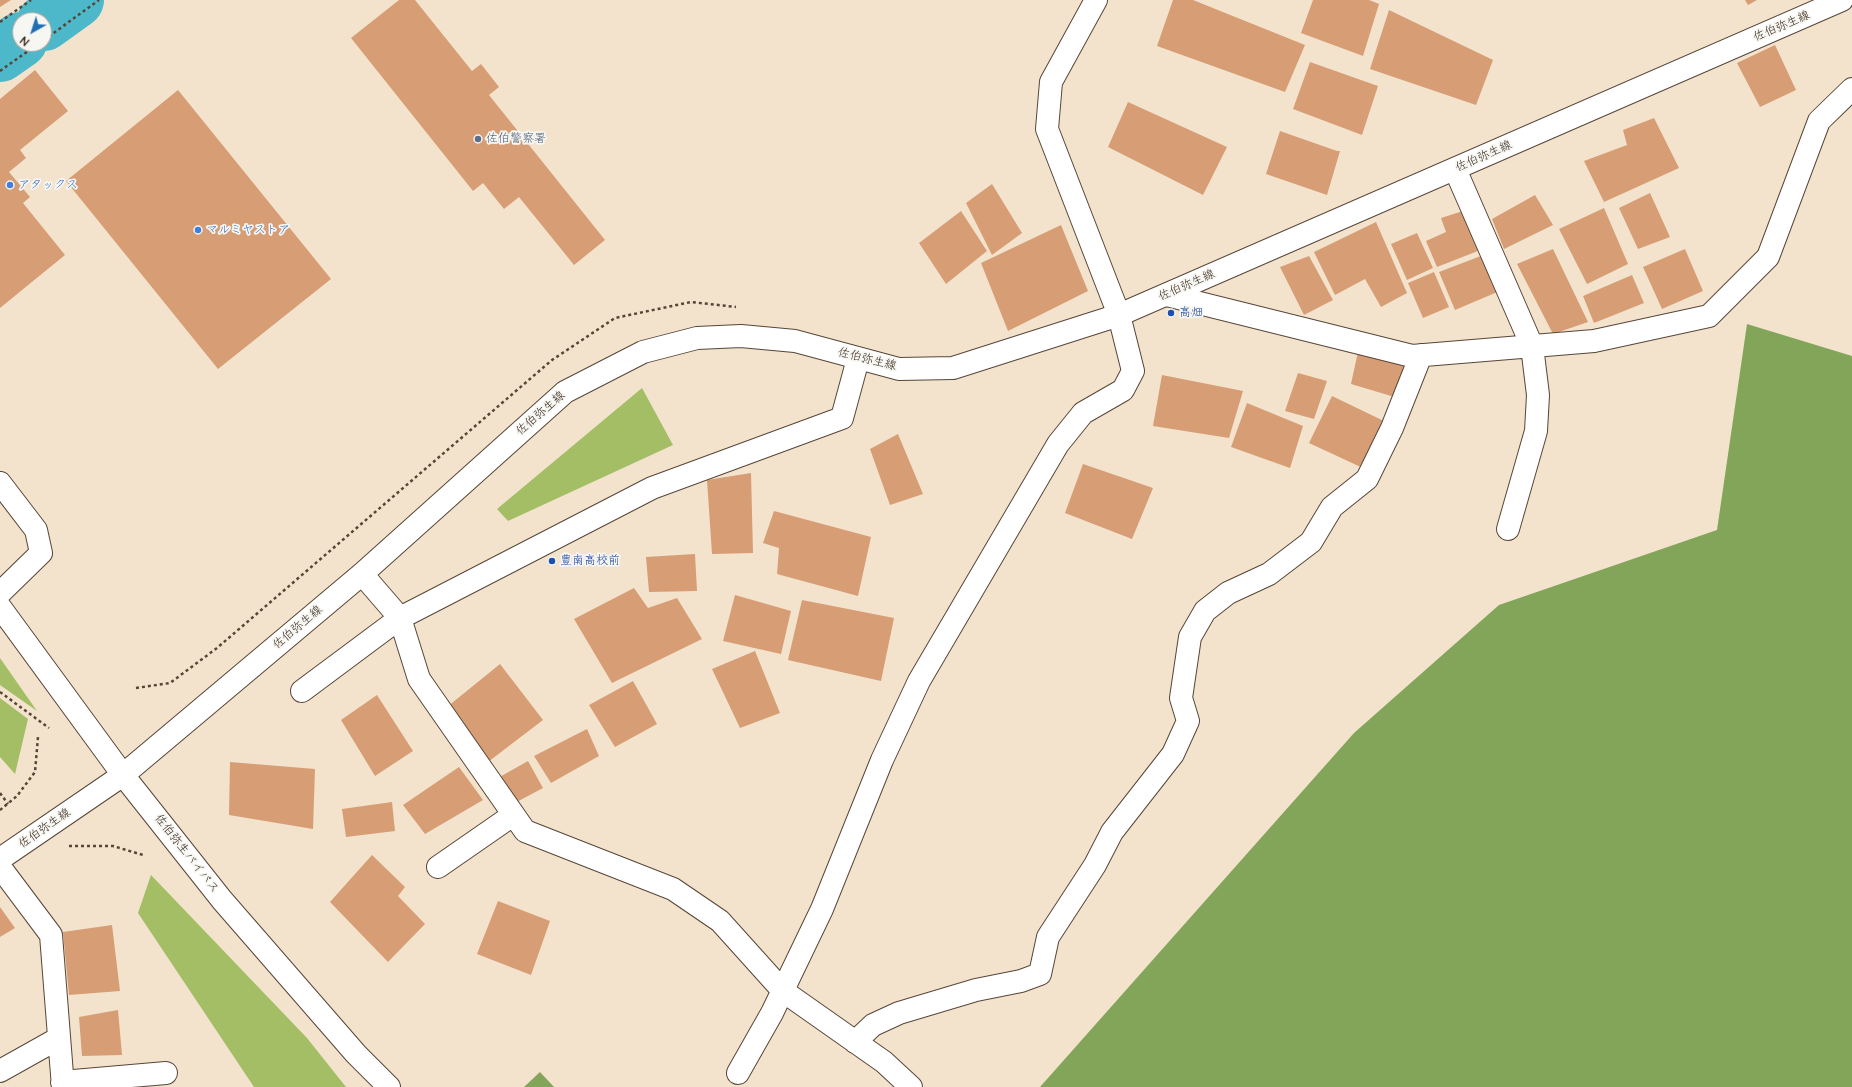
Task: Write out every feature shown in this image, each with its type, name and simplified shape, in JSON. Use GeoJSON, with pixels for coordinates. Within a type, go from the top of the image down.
{"type":"FeatureCollection","features":[{"type":"Feature","properties":{"kind":"main road"},"geometry":{"type":"LineString","coordinates":[[738,1073],[783,991],[822,909],[882,760],[919,681],[1058,444],[1083,413],[1123,390],[1133,371],[1119,315],[1047,129],[1051,82],[1096,0]]}},
{"type":"Feature","properties":{"kind":"main road","name":"佐伯弥生線"},"geometry":{"type":"LineString","coordinates":[[0,859],[123,775],[362,574],[564,392],[642,352],[697,338],[741,336],[795,341],[899,369],[953,368],[1119,315],[1842,0]]}},
{"type":"Feature","properties":{"kind":"main road"},"geometry":{"type":"LineString","coordinates":[[1167,295],[1404,354],[1421,355],[1594,341],[1710,316],[1768,257],[1819,121],[1852,90]]}},
{"type":"Feature","properties":{"kind":"main road"},"geometry":{"type":"LineString","coordinates":[[1455,169],[1532,346],[1538,395],[1536,431],[1508,529]]}},
{"type":"Feature","properties":{"kind":"main road"},"geometry":{"type":"LineString","coordinates":[[855,1042],[873,1025],[899,1013],[976,990],[1021,981],[1040,974],[1048,937],[1095,865],[1112,832],[1173,754],[1188,722],[1181,698],[1190,637],[1205,611],[1228,593],[1269,574],[1310,542],[1332,507],[1367,479],[1392,428],[1421,355]]}},
{"type":"Feature","properties":{"kind":"main road"},"geometry":{"type":"LineString","coordinates":[[302,691],[400,618],[652,488],[842,418],[858,359]]}},
{"type":"Feature","properties":{"kind":"main road"},"geometry":{"type":"LineString","coordinates":[[0,483],[36,530],[41,553],[0,593]]}},
{"type":"Feature","properties":{"kind":"main road"},"geometry":{"type":"LineString","coordinates":[[362,574],[400,618],[419,679],[525,831],[678,893],[720,921],[783,991],[884,1062],[911,1087]]}},
{"type":"Feature","properties":{"kind":"main road","name":"佐伯弥生バイパス"},"geometry":{"type":"LineString","coordinates":[[0,607],[123,775],[222,900],[356,1054],[389,1087]]}},
{"type":"Feature","properties":{"kind":"main road"},"geometry":{"type":"LineString","coordinates":[[438,867],[513,815]]}},
{"type":"Feature","properties":{"kind":"main road"},"geometry":{"type":"LineString","coordinates":[[0,867],[51,935],[62,1084],[166,1073]]}},
{"type":"Feature","properties":{"kind":"main road"},"geometry":{"type":"LineString","coordinates":[[0,1071],[59,1038]]}},
{"type":"Feature","properties":{"kind":"path"},"geometry":{"type":"LineString","coordinates":[[0,22],[31,0]]}},
{"type":"Feature","properties":{"kind":"path"},"geometry":{"type":"LineString","coordinates":[[52,34],[99,0]]}},
{"type":"Feature","properties":{"kind":"path"},"geometry":{"type":"LineString","coordinates":[[0,71],[27,52]]}},
{"type":"Feature","properties":{"kind":"path"},"geometry":{"type":"LineString","coordinates":[[136,688],[170,683],[217,648],[552,360],[615,318],[691,302],[737,307]]}},
{"type":"Feature","properties":{"kind":"path"},"geometry":{"type":"LineString","coordinates":[[0,692],[49,728]]}},
{"type":"Feature","properties":{"kind":"path"},"geometry":{"type":"LineString","coordinates":[[0,810],[17,796],[35,772],[38,737]]}},
{"type":"Feature","properties":{"kind":"path"},"geometry":{"type":"LineString","coordinates":[[0,793],[8,804]]}},
{"type":"Feature","properties":{"kind":"path"},"geometry":{"type":"LineString","coordinates":[[64,849],[70,845],[113,846],[143,855]]}},
{"type":"Feature","properties":{"kind":"green space"},"geometry":{"type":"Polygon","coordinates":[[[1747,324],[1852,356],[1852,1087],[1040,1087],[1354,733],[1499,605],[1717,530],[1747,324]]]}},
{"type":"Feature","properties":{"kind":"green space"},"geometry":{"type":"Polygon","coordinates":[[[642,388],[673,445],[508,521],[497,509],[642,388]]]}},
{"type":"Feature","properties":{"kind":"green space"},"geometry":{"type":"Polygon","coordinates":[[[0,658],[37,711],[0,685],[0,658]]]}},
{"type":"Feature","properties":{"kind":"green space"},"geometry":{"type":"Polygon","coordinates":[[[0,698],[28,719],[15,774],[0,757],[0,698]]]}},
{"type":"Feature","properties":{"kind":"green space"},"geometry":{"type":"Polygon","coordinates":[[[151,875],[307,1038],[346,1087],[254,1087],[138,913],[151,875]]]}},
{"type":"Feature","properties":{"kind":"green space"},"geometry":{"type":"Polygon","coordinates":[[[540,1072],[554,1087],[524,1087],[540,1072]]]}},
{"type":"Feature","properties":{"kind":"building"},"geometry":{"type":"Polygon","coordinates":[[[0,0],[11,0],[0,7],[0,0]]]}},
{"type":"Feature","properties":{"kind":"building","name":"佐伯警察署"},"geometry":{"type":"Polygon","coordinates":[[[399,0],[415,0],[472,71],[481,64],[499,87],[489,95],[605,240],[574,265],[519,197],[504,209],[483,183],[473,191],[351,38],[399,0]]]}},
{"type":"Feature","properties":{"kind":"building"},"geometry":{"type":"Polygon","coordinates":[[[1173,0],[1193,0],[1305,45],[1285,92],[1157,46],[1173,0]]]}},
{"type":"Feature","properties":{"kind":"building"},"geometry":{"type":"Polygon","coordinates":[[[1313,0],[1369,0],[1379,4],[1363,56],[1301,33],[1313,0]]]}},
{"type":"Feature","properties":{"kind":"building"},"geometry":{"type":"Polygon","coordinates":[[[1745,0],[1757,0],[1748,5],[1745,0]]]}},
{"type":"Feature","properties":{"kind":"building"},"geometry":{"type":"Polygon","coordinates":[[[1389,10],[1493,60],[1476,105],[1370,69],[1389,10]]]}},
{"type":"Feature","properties":{"kind":"building"},"geometry":{"type":"Polygon","coordinates":[[[1775,45],[1796,90],[1760,107],[1737,63],[1775,45]]]}},
{"type":"Feature","properties":{"kind":"building"},"geometry":{"type":"Polygon","coordinates":[[[1310,62],[1378,86],[1362,135],[1293,109],[1310,62]]]}},
{"type":"Feature","properties":{"kind":"building","name":"アタックス"},"geometry":{"type":"Polygon","coordinates":[[[35,70],[68,111],[20,150],[26,158],[9,172],[30,197],[23,203],[65,255],[0,308],[0,99],[35,70]]]}},
{"type":"Feature","properties":{"kind":"building","name":"マルミヤストア"},"geometry":{"type":"Polygon","coordinates":[[[178,90],[331,279],[218,369],[66,181],[178,90]]]}},
{"type":"Feature","properties":{"kind":"building"},"geometry":{"type":"Polygon","coordinates":[[[1128,102],[1227,147],[1203,195],[1108,147],[1128,102]]]}},
{"type":"Feature","properties":{"kind":"building"},"geometry":{"type":"Polygon","coordinates":[[[1654,118],[1679,168],[1604,202],[1584,161],[1627,145],[1623,130],[1654,118]]]}},
{"type":"Feature","properties":{"kind":"building"},"geometry":{"type":"Polygon","coordinates":[[[1280,131],[1340,151],[1327,195],[1266,174],[1280,131]]]}},
{"type":"Feature","properties":{"kind":"building"},"geometry":{"type":"Polygon","coordinates":[[[992,184],[1022,233],[992,255],[966,203],[992,184]]]}},
{"type":"Feature","properties":{"kind":"building"},"geometry":{"type":"Polygon","coordinates":[[[1650,193],[1670,237],[1638,249],[1619,208],[1650,193]]]}},
{"type":"Feature","properties":{"kind":"building"},"geometry":{"type":"Polygon","coordinates":[[[1535,195],[1553,225],[1504,249],[1492,219],[1535,195]]]}},
{"type":"Feature","properties":{"kind":"building"},"geometry":{"type":"Polygon","coordinates":[[[1604,208],[1628,264],[1587,284],[1559,229],[1604,208]]]}},
{"type":"Feature","properties":{"kind":"building"},"geometry":{"type":"Polygon","coordinates":[[[1466,210],[1483,249],[1437,267],[1426,241],[1446,232],[1441,218],[1466,210]]]}},
{"type":"Feature","properties":{"kind":"building"},"geometry":{"type":"Polygon","coordinates":[[[961,211],[987,251],[946,284],[919,243],[961,211]]]}},
{"type":"Feature","properties":{"kind":"building"},"geometry":{"type":"Polygon","coordinates":[[[1376,222],[1407,293],[1381,307],[1365,279],[1335,295],[1314,252],[1376,222]]]}},
{"type":"Feature","properties":{"kind":"building"},"geometry":{"type":"Polygon","coordinates":[[[1061,225],[1088,291],[1008,331],[981,263],[1061,225]]]}},
{"type":"Feature","properties":{"kind":"building"},"geometry":{"type":"Polygon","coordinates":[[[1417,233],[1433,268],[1407,280],[1391,244],[1417,233]]]}},
{"type":"Feature","properties":{"kind":"building"},"geometry":{"type":"Polygon","coordinates":[[[1553,249],[1588,322],[1553,334],[1517,264],[1553,249]]]}},
{"type":"Feature","properties":{"kind":"building"},"geometry":{"type":"Polygon","coordinates":[[[1685,249],[1703,291],[1662,309],[1643,267],[1685,249]]]}},
{"type":"Feature","properties":{"kind":"building"},"geometry":{"type":"Polygon","coordinates":[[[1486,254],[1502,290],[1455,310],[1439,272],[1486,254]]]}},
{"type":"Feature","properties":{"kind":"building"},"geometry":{"type":"Polygon","coordinates":[[[1309,256],[1333,300],[1304,315],[1280,267],[1309,256]]]}},
{"type":"Feature","properties":{"kind":"building"},"geometry":{"type":"Polygon","coordinates":[[[1434,272],[1449,307],[1423,318],[1408,283],[1434,272]]]}},
{"type":"Feature","properties":{"kind":"building"},"geometry":{"type":"Polygon","coordinates":[[[1632,275],[1644,303],[1594,323],[1583,296],[1632,275]]]}},
{"type":"Feature","properties":{"kind":"building"},"geometry":{"type":"Polygon","coordinates":[[[1359,347],[1408,359],[1398,398],[1351,384],[1359,347]]]}},
{"type":"Feature","properties":{"kind":"building"},"geometry":{"type":"Polygon","coordinates":[[[1298,373],[1327,381],[1314,419],[1285,411],[1298,373]]]}},
{"type":"Feature","properties":{"kind":"building"},"geometry":{"type":"Polygon","coordinates":[[[1162,375],[1243,391],[1229,438],[1153,426],[1162,375]]]}},
{"type":"Feature","properties":{"kind":"building"},"geometry":{"type":"Polygon","coordinates":[[[1332,396],[1386,422],[1365,469],[1309,443],[1332,396]]]}},
{"type":"Feature","properties":{"kind":"building"},"geometry":{"type":"Polygon","coordinates":[[[1247,403],[1303,426],[1290,468],[1231,447],[1247,403]]]}},
{"type":"Feature","properties":{"kind":"building"},"geometry":{"type":"Polygon","coordinates":[[[898,434],[923,494],[890,505],[870,449],[898,434]]]}},
{"type":"Feature","properties":{"kind":"building"},"geometry":{"type":"Polygon","coordinates":[[[1083,464],[1153,488],[1132,539],[1065,513],[1083,464]]]}},
{"type":"Feature","properties":{"kind":"building"},"geometry":{"type":"Polygon","coordinates":[[[751,473],[753,553],[712,554],[707,480],[751,473]]]}},
{"type":"Feature","properties":{"kind":"building"},"geometry":{"type":"Polygon","coordinates":[[[774,511],[871,537],[858,596],[777,574],[779,548],[763,543],[774,511]]]}},
{"type":"Feature","properties":{"kind":"building"},"geometry":{"type":"Polygon","coordinates":[[[695,554],[697,591],[649,592],[646,557],[695,554]]]}},
{"type":"Feature","properties":{"kind":"building"},"geometry":{"type":"Polygon","coordinates":[[[634,588],[648,608],[677,598],[702,639],[612,683],[574,619],[634,588]]]}},
{"type":"Feature","properties":{"kind":"building"},"geometry":{"type":"Polygon","coordinates":[[[735,595],[791,611],[781,654],[723,641],[735,595]]]}},
{"type":"Feature","properties":{"kind":"building"},"geometry":{"type":"Polygon","coordinates":[[[802,600],[894,618],[881,681],[788,660],[802,600]]]}},
{"type":"Feature","properties":{"kind":"building"},"geometry":{"type":"Polygon","coordinates":[[[755,651],[780,713],[740,728],[712,669],[755,651]]]}},
{"type":"Feature","properties":{"kind":"building"},"geometry":{"type":"Polygon","coordinates":[[[500,664],[543,720],[488,762],[447,707],[500,664]]]}},
{"type":"Feature","properties":{"kind":"building"},"geometry":{"type":"Polygon","coordinates":[[[633,681],[657,724],[615,747],[589,705],[633,681]]]}},
{"type":"Feature","properties":{"kind":"building"},"geometry":{"type":"Polygon","coordinates":[[[377,695],[413,751],[375,776],[341,720],[377,695]]]}},
{"type":"Feature","properties":{"kind":"building"},"geometry":{"type":"Polygon","coordinates":[[[587,729],[599,756],[551,783],[534,756],[587,729]]]}},
{"type":"Feature","properties":{"kind":"building"},"geometry":{"type":"Polygon","coordinates":[[[528,761],[543,788],[511,805],[496,779],[528,761]]]}},
{"type":"Feature","properties":{"kind":"building"},"geometry":{"type":"Polygon","coordinates":[[[230,762],[315,769],[313,829],[229,815],[230,762]]]}},
{"type":"Feature","properties":{"kind":"building"},"geometry":{"type":"Polygon","coordinates":[[[459,767],[483,800],[425,834],[403,805],[459,767]]]}},
{"type":"Feature","properties":{"kind":"building"},"geometry":{"type":"Polygon","coordinates":[[[392,802],[395,831],[346,837],[342,809],[392,802]]]}},
{"type":"Feature","properties":{"kind":"building"},"geometry":{"type":"Polygon","coordinates":[[[372,855],[405,887],[398,896],[425,924],[388,962],[330,902],[372,855]]]}},
{"type":"Feature","properties":{"kind":"building"},"geometry":{"type":"Polygon","coordinates":[[[498,901],[550,921],[531,975],[477,954],[498,901]]]}},
{"type":"Feature","properties":{"kind":"building"},"geometry":{"type":"Polygon","coordinates":[[[0,907],[15,928],[0,937],[0,907]]]}},
{"type":"Feature","properties":{"kind":"building"},"geometry":{"type":"Polygon","coordinates":[[[112,925],[120,991],[69,995],[63,932],[112,925]]]}},
{"type":"Feature","properties":{"kind":"building"},"geometry":{"type":"Polygon","coordinates":[[[118,1010],[122,1055],[82,1056],[79,1017],[118,1010]]]}},
{"type":"Feature","properties":{"kind":"waterway"},"geometry":{"type":"LineString","coordinates":[[52,17],[76,0]]}},
{"type":"Feature","properties":{"kind":"waterway"},"geometry":{"type":"LineString","coordinates":[[0,54],[12,46]]}},
{"type":"Feature","properties":{"kind":"place","name":"佐伯警察署"},"geometry":{"type":"Point","coordinates":[478,139]}},
{"type":"Feature","properties":{"kind":"place","name":"アタックス"},"geometry":{"type":"Point","coordinates":[10,185]}},
{"type":"Feature","properties":{"kind":"place","name":"マルミヤストア"},"geometry":{"type":"Point","coordinates":[198,230]}},
{"type":"Feature","properties":{"kind":"place","name":"高畑"},"geometry":{"type":"Point","coordinates":[1171,313]}},
{"type":"Feature","properties":{"kind":"place","name":"豊南高校前"},"geometry":{"type":"Point","coordinates":[552,561]}}]}
